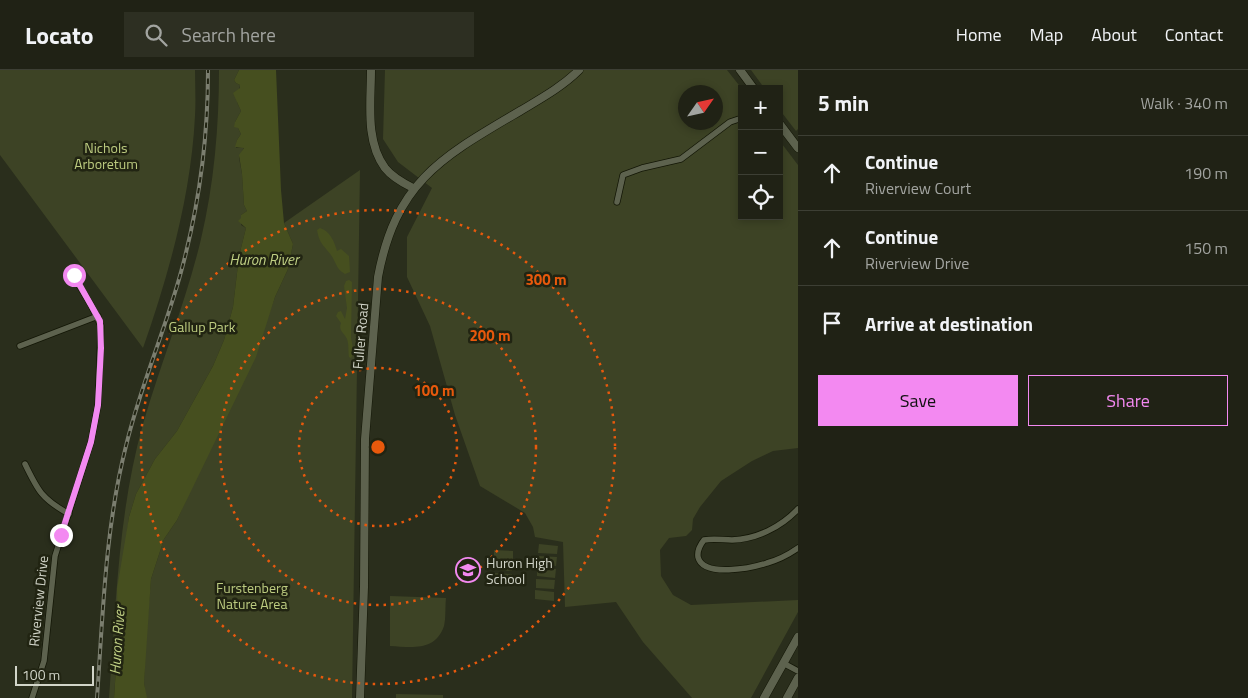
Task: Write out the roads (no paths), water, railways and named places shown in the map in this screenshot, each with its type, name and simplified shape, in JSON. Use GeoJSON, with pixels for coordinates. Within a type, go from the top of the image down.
{"type":"FeatureCollection","features":[{"type":"Feature","properties":{"kind":"main road"},"geometry":{"type":"LineString","coordinates":[[371,70],[372,142],[386,169],[413,188]]}},
{"type":"Feature","properties":{"kind":"main road","name":"Fuller Road"},"geometry":{"type":"LineString","coordinates":[[360,698],[364,586],[365,439],[378,277],[382,253],[391,230],[413,188],[439,163],[459,148],[561,85],[579,70]]}},
{"type":"Feature","properties":{"kind":"main road"},"geometry":{"type":"LineString","coordinates":[[740,70],[751,85]]}},
{"type":"Feature","properties":{"kind":"main road"},"geometry":{"type":"LineString","coordinates":[[783,128],[798,148]]}},
{"type":"Feature","properties":{"kind":"main road"},"geometry":{"type":"LineString","coordinates":[[764,698],[798,637]]}},
{"type":"Feature","properties":{"kind":"main road"},"geometry":{"type":"LineString","coordinates":[[787,698],[798,678]]}},
{"type":"Feature","properties":{"kind":"street"},"geometry":{"type":"LineString","coordinates":[[617,202],[623,176],[642,168],[681,159],[730,122],[738,119]]}},
{"type":"Feature","properties":{"kind":"street"},"geometry":{"type":"LineString","coordinates":[[20,346],[98,316],[74,275]]}},
{"type":"Feature","properties":{"kind":"street","name":"Riverview Drive"},"geometry":{"type":"LineString","coordinates":[[32,698],[44,661],[55,556],[91,442],[98,405],[101,326],[98,316]]}},
{"type":"Feature","properties":{"kind":"street"},"geometry":{"type":"LineString","coordinates":[[25,464],[42,496],[69,514]]}},
{"type":"Feature","properties":{"kind":"street"},"geometry":{"type":"LineString","coordinates":[[798,509],[780,524],[752,536],[732,540],[704,540],[698,548],[698,555],[700,561],[707,567],[737,569],[765,564],[798,548]]}},
{"type":"Feature","properties":{"kind":"street"},"geometry":{"type":"LineString","coordinates":[[784,663],[798,671]]}},
{"type":"Feature","properties":{"kind":"water","name":"Huron River"},"geometry":{"type":"Polygon","coordinates":[[[239,70],[276,70],[284,223],[293,244],[288,269],[275,297],[256,357],[177,520],[164,539],[151,579],[144,683],[147,698],[114,698],[118,638],[117,589],[129,517],[136,494],[155,459],[177,431],[213,366],[224,340],[233,307],[239,256],[246,228],[238,221],[241,215],[247,211],[244,205],[239,155],[244,148],[235,147],[241,134],[238,128],[234,127],[241,111],[233,93],[240,88],[240,85],[234,80],[239,70]]]}},
{"type":"Feature","properties":{"kind":"water"},"geometry":{"type":"Polygon","coordinates":[[[320,228],[329,234],[337,251],[341,249],[349,256],[350,272],[345,274],[338,268],[321,242],[317,230],[320,228]]]}},
{"type":"Feature","properties":{"kind":"water"},"geometry":{"type":"Polygon","coordinates":[[[346,281],[352,282],[351,338],[354,353],[351,358],[349,357],[347,339],[341,330],[341,323],[336,316],[341,311],[345,319],[347,308],[344,286],[346,281]]]}},
{"type":"Feature","properties":{"kind":"railway"},"geometry":{"type":"LineString","coordinates":[[97,698],[103,603],[113,508],[126,446],[138,402],[168,316],[193,222],[204,147],[208,70]]}},
{"type":"Feature","properties":{"kind":"place","name":"Huron High School"},"geometry":{"type":"Point","coordinates":[468,570]}},
{"type":"Feature","properties":{"kind":"park label","name":"Nichols Arboretum"},"geometry":{"type":"Point","coordinates":[106,156]}},
{"type":"Feature","properties":{"kind":"park label","name":"Gallup Park"},"geometry":{"type":"Point","coordinates":[202,326]}},
{"type":"Feature","properties":{"kind":"park label","name":"Furstenberg Nature Area"},"geometry":{"type":"Point","coordinates":[252,596]}}]}
